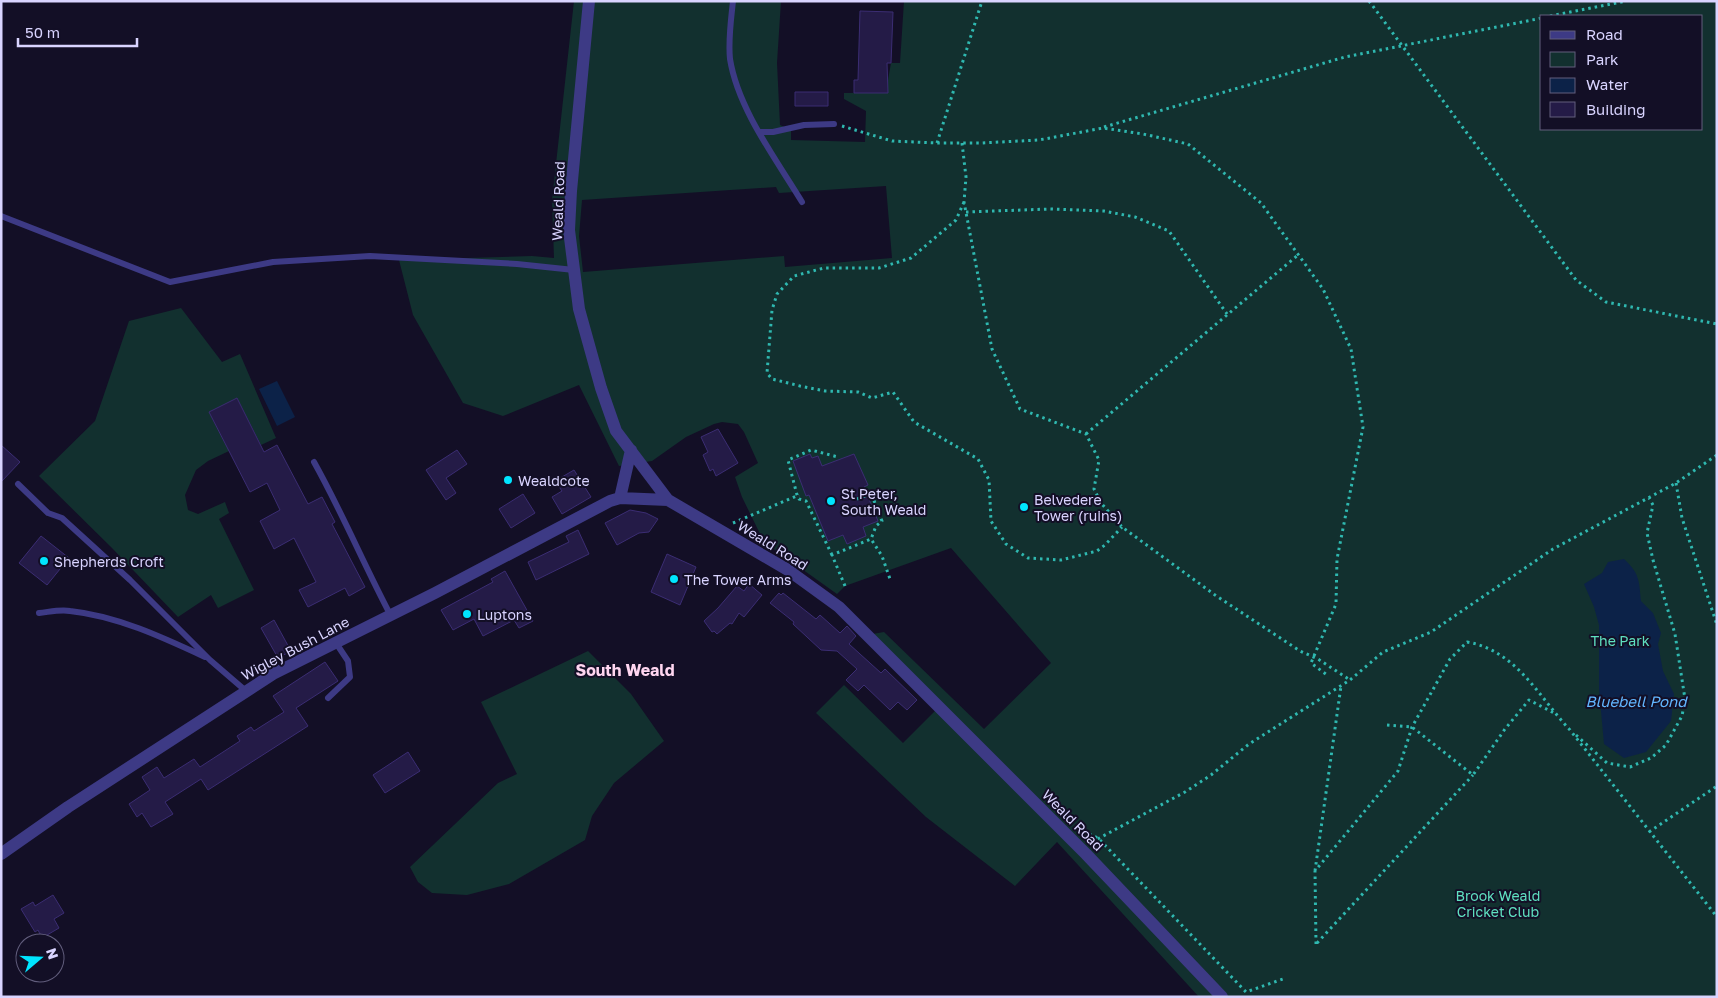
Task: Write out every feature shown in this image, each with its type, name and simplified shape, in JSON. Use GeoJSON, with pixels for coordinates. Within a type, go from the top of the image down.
{"type":"FeatureCollection","features":[{"type":"Feature","properties":{"kind":"street","name":"Weald Road"},"geometry":{"type":"LineString","coordinates":[[589,1],[569,230],[579,309],[601,388],[616,431],[668,500],[788,570],[839,607],[1080,849],[1222,997]]}},
{"type":"Feature","properties":{"kind":"street"},"geometry":{"type":"LineString","coordinates":[[620,498],[631,450]]}},
{"type":"Feature","properties":{"kind":"street","name":"Wigley Bush Lane"},"geometry":{"type":"LineString","coordinates":[[1,854],[68,807],[273,674],[391,616],[601,506],[620,498],[668,500]]}},
{"type":"Feature","properties":{"kind":"lane"},"geometry":{"type":"LineString","coordinates":[[734,1],[730,34],[730,56],[734,77],[759,132],[802,202]]}},
{"type":"Feature","properties":{"kind":"lane"},"geometry":{"type":"LineString","coordinates":[[759,132],[773,132],[804,125],[834,124]]}},
{"type":"Feature","properties":{"kind":"lane"},"geometry":{"type":"LineString","coordinates":[[1,216],[170,282],[273,262],[370,256],[517,264],[574,270]]}},
{"type":"Feature","properties":{"kind":"lane"},"geometry":{"type":"LineString","coordinates":[[314,462],[333,496],[391,616]]}},
{"type":"Feature","properties":{"kind":"lane"},"geometry":{"type":"LineString","coordinates":[[18,484],[48,513],[62,518],[130,580],[210,660],[246,691]]}},
{"type":"Feature","properties":{"kind":"lane"},"geometry":{"type":"LineString","coordinates":[[39,613],[69,610],[115,620],[168,640],[210,660]]}},
{"type":"Feature","properties":{"kind":"lane"},"geometry":{"type":"LineString","coordinates":[[328,698],[350,677],[348,662],[336,643]]}},
{"type":"Feature","properties":{"kind":"path"},"geometry":{"type":"LineString","coordinates":[[937,143],[982,1]]}},
{"type":"Feature","properties":{"kind":"path"},"geometry":{"type":"LineString","coordinates":[[1368,1],[1576,280],[1606,302],[1717,324]]}},
{"type":"Feature","properties":{"kind":"path"},"geometry":{"type":"LineString","coordinates":[[1555,15],[1626,1]]}},
{"type":"Feature","properties":{"kind":"path"},"geometry":{"type":"LineString","coordinates":[[834,124],[892,141],[962,143],[1039,140],[1103,128],[1345,57],[1540,18]]}},
{"type":"Feature","properties":{"kind":"path"},"geometry":{"type":"LineString","coordinates":[[1103,128],[1143,134],[1188,144],[1261,203],[1323,289],[1351,349],[1363,427],[1337,559],[1336,604],[1311,663],[1327,675]]}},
{"type":"Feature","properties":{"kind":"path"},"geometry":{"type":"LineString","coordinates":[[962,143],[966,177],[964,202],[992,349],[1020,409],[1086,434],[1099,460],[1094,489],[1101,503],[1122,527],[1214,594],[1350,680]]}},
{"type":"Feature","properties":{"kind":"path"},"geometry":{"type":"LineString","coordinates":[[964,202],[956,220],[911,258],[879,268],[824,268],[794,276],[777,294],[772,310],[767,373],[772,378],[825,391],[858,392],[872,398],[893,392],[914,422],[978,458],[989,480],[991,521],[1006,544],[1028,558],[1061,560],[1097,551],[1122,527]]}},
{"type":"Feature","properties":{"kind":"path"},"geometry":{"type":"LineString","coordinates":[[966,212],[1050,209],[1104,211],[1135,217],[1169,231],[1227,314]]}},
{"type":"Feature","properties":{"kind":"path"},"geometry":{"type":"LineString","coordinates":[[1086,434],[1298,255]]}},
{"type":"Feature","properties":{"kind":"path"},"geometry":{"type":"LineString","coordinates":[[838,457],[811,450],[788,460],[799,499],[806,500],[845,586]]}},
{"type":"Feature","properties":{"kind":"path"},"geometry":{"type":"LineString","coordinates":[[1080,849],[1185,792],[1211,775],[1249,744],[1350,680],[1383,652],[1431,632],[1553,549],[1676,484],[1717,455]]}},
{"type":"Feature","properties":{"kind":"path"},"geometry":{"type":"LineString","coordinates":[[1676,484],[1682,518],[1717,625]]}},
{"type":"Feature","properties":{"kind":"path"},"geometry":{"type":"LineString","coordinates":[[720,530],[798,495]]}},
{"type":"Feature","properties":{"kind":"path"},"geometry":{"type":"LineString","coordinates":[[832,555],[871,539],[876,526],[882,521],[873,498],[865,496],[857,499]]}},
{"type":"Feature","properties":{"kind":"path"},"geometry":{"type":"LineString","coordinates":[[1315,871],[1398,771],[1412,727],[1450,659],[1467,642],[1482,644],[1504,656],[1540,692],[1554,713],[1570,730],[1607,763],[1630,766],[1651,758],[1666,745],[1682,716],[1685,698],[1675,634],[1647,533],[1653,505],[1649,498]]}},
{"type":"Feature","properties":{"kind":"path"},"geometry":{"type":"LineString","coordinates":[[871,539],[882,556],[890,579]]}},
{"type":"Feature","properties":{"kind":"path"},"geometry":{"type":"LineString","coordinates":[[1341,686],[1315,871],[1316,944],[1472,775],[1505,729],[1529,700],[1554,713]]}},
{"type":"Feature","properties":{"kind":"path"},"geometry":{"type":"LineString","coordinates":[[1387,725],[1412,727],[1472,775]]}},
{"type":"Feature","properties":{"kind":"path"},"geometry":{"type":"LineString","coordinates":[[1570,730],[1649,833],[1717,917]]}},
{"type":"Feature","properties":{"kind":"path"},"geometry":{"type":"LineString","coordinates":[[1649,833],[1717,786]]}},
{"type":"Feature","properties":{"kind":"path"},"geometry":{"type":"LineString","coordinates":[[1098,838],[1246,992],[1283,979]]}},
{"type":"Feature","properties":{"kind":"green space"},"geometry":{"type":"Polygon","coordinates":[[[574,1],[781,1],[777,63],[780,125],[791,130],[791,140],[865,142],[866,111],[844,99],[844,93],[888,93],[891,63],[900,63],[904,1],[1717,1],[1717,997],[1199,997],[1057,842],[1015,886],[926,817],[816,713],[844,685],[903,743],[939,707],[867,635],[884,632],[984,729],[1051,663],[951,548],[845,586],[837,594],[764,542],[742,497],[735,477],[758,463],[744,432],[738,424],[722,422],[714,424],[686,437],[652,461],[619,466],[579,385],[503,416],[463,403],[413,315],[399,260],[532,256],[554,258],[552,200],[574,1]],[[886,186],[779,193],[776,187],[582,200],[579,236],[583,272],[784,256],[785,267],[892,258],[886,186]]]}},
{"type":"Feature","properties":{"kind":"green space"},"geometry":{"type":"Polygon","coordinates":[[[181,308],[222,362],[240,354],[276,438],[261,445],[237,398],[209,412],[229,451],[208,461],[196,470],[185,495],[188,510],[198,514],[225,502],[229,513],[219,519],[254,590],[218,608],[211,595],[178,617],[39,476],[95,421],[129,321],[181,308]]]}},
{"type":"Feature","properties":{"kind":"green space"},"geometry":{"type":"Polygon","coordinates":[[[588,651],[631,694],[664,741],[614,783],[592,816],[585,840],[509,884],[467,895],[432,893],[418,882],[410,867],[498,783],[517,774],[481,702],[588,651]]]}},
{"type":"Feature","properties":{"kind":"water"},"geometry":{"type":"Polygon","coordinates":[[[277,381],[295,417],[277,426],[259,389],[277,381]]]}},
{"type":"Feature","properties":{"kind":"water","name":"Bluebell Pond"},"geometry":{"type":"Polygon","coordinates":[[[1624,559],[1636,574],[1641,601],[1653,613],[1661,633],[1658,644],[1663,671],[1674,694],[1671,721],[1646,752],[1624,758],[1604,744],[1599,689],[1599,625],[1584,584],[1602,573],[1608,562],[1624,559]]]}},
{"type":"Feature","properties":{"kind":"building"},"geometry":{"type":"Polygon","coordinates":[[[860,11],[893,12],[891,63],[887,63],[888,93],[854,93],[854,80],[858,80],[860,11]]]}},
{"type":"Feature","properties":{"kind":"building"},"geometry":{"type":"Polygon","coordinates":[[[795,92],[828,92],[828,106],[795,106],[795,92]]]}},
{"type":"Feature","properties":{"kind":"building"},"geometry":{"type":"Polygon","coordinates":[[[237,398],[264,452],[277,445],[308,504],[322,497],[335,522],[332,524],[365,587],[349,596],[345,588],[308,607],[299,590],[316,582],[294,538],[274,549],[260,521],[280,510],[267,483],[250,492],[209,412],[237,398]]]}},
{"type":"Feature","properties":{"kind":"building"},"geometry":{"type":"Polygon","coordinates":[[[718,429],[738,463],[716,476],[713,469],[710,471],[703,455],[708,452],[701,437],[718,429]]]}},
{"type":"Feature","properties":{"kind":"building"},"geometry":{"type":"Polygon","coordinates":[[[1,445],[20,462],[1,482],[1,445]]]}},
{"type":"Feature","properties":{"kind":"building"},"geometry":{"type":"Polygon","coordinates":[[[457,450],[467,464],[446,478],[456,493],[446,500],[426,470],[457,450]]]}},
{"type":"Feature","properties":{"kind":"building","name":"St Peter, South Weald"},"geometry":{"type":"Polygon","coordinates":[[[810,454],[812,458],[818,456],[822,466],[854,454],[868,485],[864,487],[878,521],[863,527],[866,536],[847,544],[843,535],[828,541],[809,495],[806,496],[793,461],[810,454]]]}},
{"type":"Feature","properties":{"kind":"building"},"geometry":{"type":"Polygon","coordinates":[[[574,470],[591,497],[562,514],[552,497],[562,491],[555,481],[574,470]]]}},
{"type":"Feature","properties":{"kind":"building"},"geometry":{"type":"Polygon","coordinates":[[[523,494],[535,513],[511,528],[499,509],[523,494]]]}},
{"type":"Feature","properties":{"kind":"building"},"geometry":{"type":"Polygon","coordinates":[[[630,510],[646,513],[658,519],[649,532],[639,533],[617,545],[605,523],[630,510]]]}},
{"type":"Feature","properties":{"kind":"building"},"geometry":{"type":"Polygon","coordinates":[[[578,530],[589,554],[536,580],[528,562],[569,542],[566,536],[578,530]]]}},
{"type":"Feature","properties":{"kind":"building","name":"Shepherds Croft"},"geometry":{"type":"Polygon","coordinates":[[[41,536],[69,558],[47,585],[19,563],[41,536]]]}},
{"type":"Feature","properties":{"kind":"building","name":"The Tower Arms"},"geometry":{"type":"Polygon","coordinates":[[[667,554],[696,567],[680,605],[651,592],[667,554]]]}},
{"type":"Feature","properties":{"kind":"building"},"geometry":{"type":"Polygon","coordinates":[[[505,571],[533,621],[519,628],[514,620],[483,636],[474,619],[453,630],[441,610],[493,582],[491,579],[505,571]]]}},
{"type":"Feature","properties":{"kind":"building"},"geometry":{"type":"Polygon","coordinates":[[[749,584],[762,595],[744,617],[739,613],[732,624],[730,623],[717,634],[714,631],[712,632],[704,621],[737,586],[744,591],[749,584]]]}},
{"type":"Feature","properties":{"kind":"building"},"geometry":{"type":"Polygon","coordinates":[[[779,593],[781,595],[783,593],[816,619],[820,615],[840,633],[847,626],[856,636],[849,644],[881,673],[885,669],[917,700],[907,710],[898,702],[890,710],[864,685],[858,691],[846,680],[857,669],[837,651],[821,650],[793,624],[794,622],[770,603],[779,593]]]}},
{"type":"Feature","properties":{"kind":"building"},"geometry":{"type":"Polygon","coordinates":[[[274,620],[291,651],[278,658],[261,628],[274,620]]]}},
{"type":"Feature","properties":{"kind":"building"},"geometry":{"type":"Polygon","coordinates":[[[325,662],[338,681],[296,708],[308,726],[208,790],[201,779],[165,802],[173,814],[151,827],[142,813],[137,817],[129,804],[150,790],[142,777],[157,767],[164,778],[194,759],[200,767],[240,741],[237,736],[251,727],[254,731],[284,712],[273,696],[325,662]]]}},
{"type":"Feature","properties":{"kind":"building"},"geometry":{"type":"Polygon","coordinates":[[[408,752],[420,771],[385,793],[373,775],[408,752]]]}},
{"type":"Feature","properties":{"kind":"building"},"geometry":{"type":"Polygon","coordinates":[[[53,895],[64,913],[54,919],[59,928],[50,933],[40,933],[38,930],[35,932],[21,909],[33,902],[35,906],[53,895]]]}},
{"type":"Feature","properties":{"kind":"place","name":"Wealdcote"},"geometry":{"type":"Point","coordinates":[508,480]}},
{"type":"Feature","properties":{"kind":"place","name":"St Peter, South Weald"},"geometry":{"type":"Point","coordinates":[831,501]}},
{"type":"Feature","properties":{"kind":"place","name":"Belvedere Tower (ruins)"},"geometry":{"type":"Point","coordinates":[1024,507]}},
{"type":"Feature","properties":{"kind":"place","name":"Shepherds Croft"},"geometry":{"type":"Point","coordinates":[44,561]}},
{"type":"Feature","properties":{"kind":"place","name":"The Tower Arms"},"geometry":{"type":"Point","coordinates":[674,579]}},
{"type":"Feature","properties":{"kind":"place","name":"Luptons"},"geometry":{"type":"Point","coordinates":[467,614]}},
{"type":"Feature","properties":{"kind":"district","name":"South Weald"},"geometry":{"type":"Point","coordinates":[625,670]}},
{"type":"Feature","properties":{"kind":"park label","name":"The Park"},"geometry":{"type":"Point","coordinates":[1620,640]}},
{"type":"Feature","properties":{"kind":"park label","name":"Brook Weald Cricket Club"},"geometry":{"type":"Point","coordinates":[1498,904]}}]}
